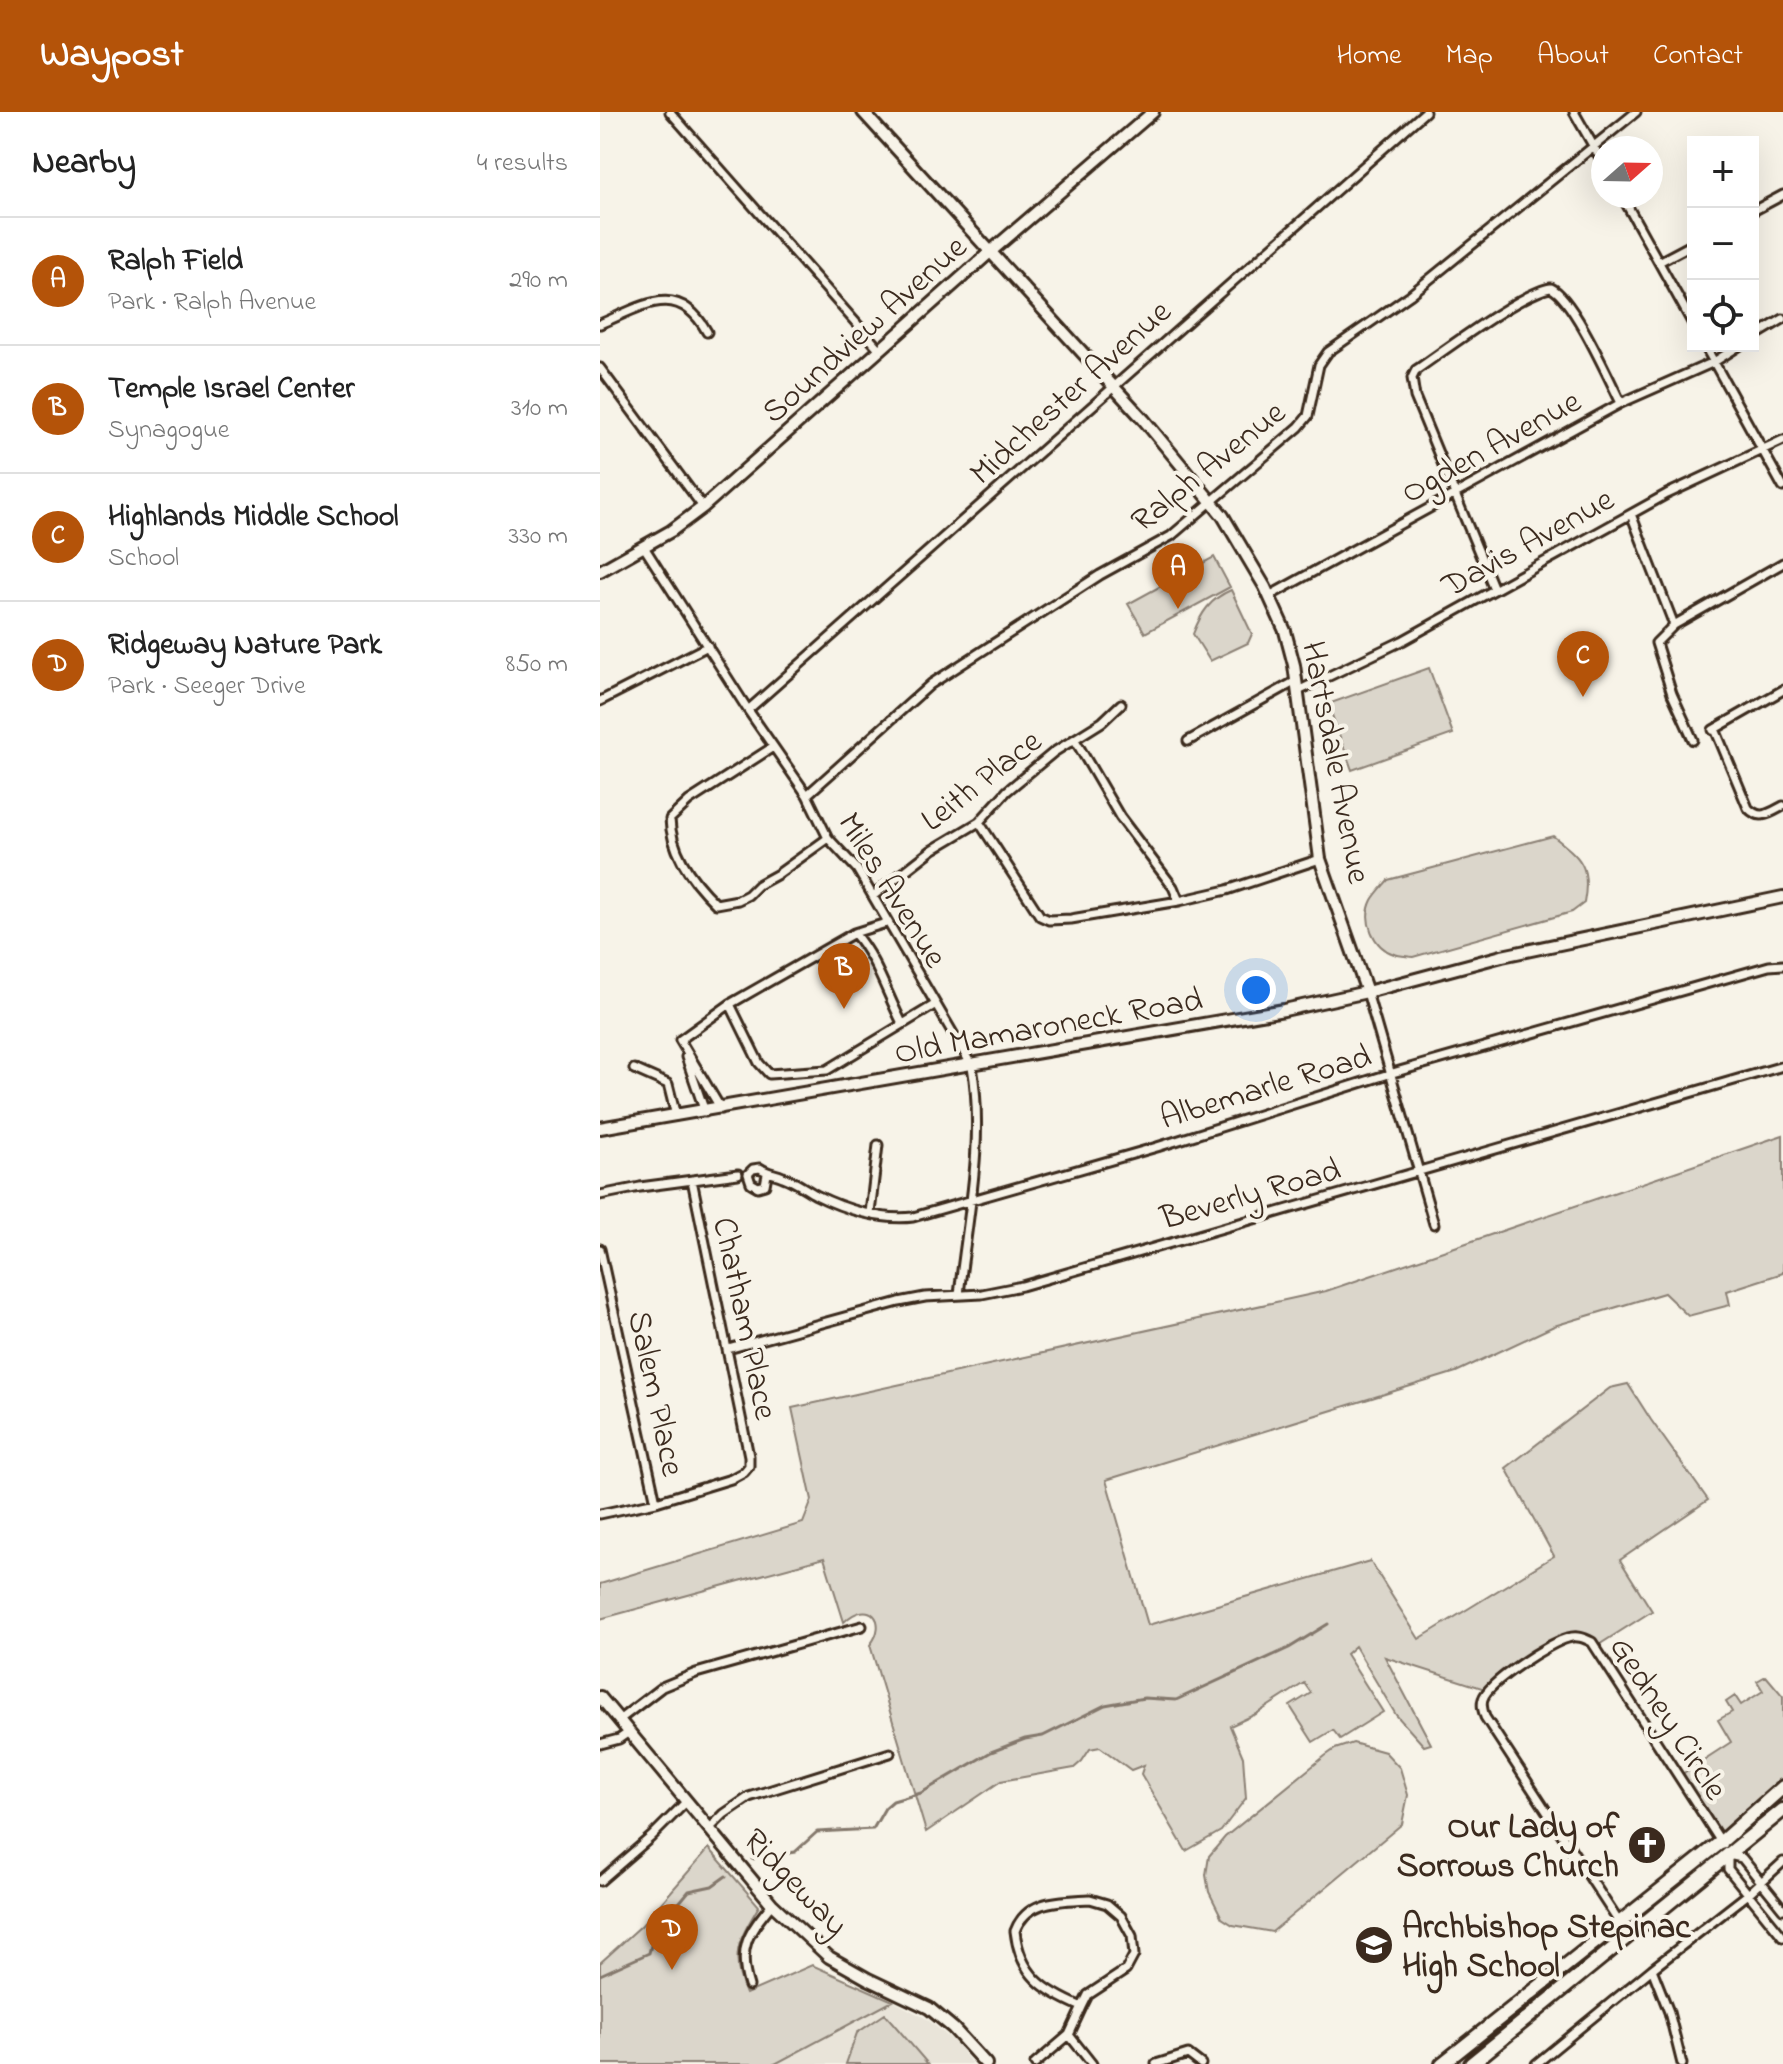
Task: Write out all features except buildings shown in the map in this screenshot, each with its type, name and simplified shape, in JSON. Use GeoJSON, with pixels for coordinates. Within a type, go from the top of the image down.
{"type":"FeatureCollection","features":[{"type":"Feature","properties":{"kind":"main road"},"geometry":{"type":"LineString","coordinates":[[1442,2064],[1721,1842],[1783,1787]]}},
{"type":"Feature","properties":{"kind":"main road"},"geometry":{"type":"LineString","coordinates":[[1471,2064],[1783,1810]]}},
{"type":"Feature","properties":{"kind":"street"},"geometry":{"type":"LineString","coordinates":[[670,112],[880,350]]}},
{"type":"Feature","properties":{"kind":"street","name":"Hartsdale Avenue"},"geometry":{"type":"LineString","coordinates":[[863,112],[1212,501],[1269,596],[1285,631],[1297,686],[1320,859],[1367,992],[1434,1224]]}},
{"type":"Feature","properties":{"kind":"street","name":"Soundview Avenue"},"geometry":{"type":"LineString","coordinates":[[600,571],[644,547],[703,507],[1153,112]]}},
{"type":"Feature","properties":{"kind":"street","name":"Midchester Avenue"},"geometry":{"type":"LineString","coordinates":[[748,710],[1425,112]]}},
{"type":"Feature","properties":{"kind":"street"},"geometry":{"type":"LineString","coordinates":[[1574,112],[1591,142]]}},
{"type":"Feature","properties":{"kind":"street","name":"Ralph Avenue"},"geometry":{"type":"LineString","coordinates":[[1605,136],[1636,112]]}},
{"type":"Feature","properties":{"kind":"street","name":"Ralph Avenue"},"geometry":{"type":"LineString","coordinates":[[807,795],[931,684],[1100,575],[1171,536],[1299,427],[1308,416],[1319,365],[1328,352],[1410,295],[1529,201],[1591,147]]}},
{"type":"Feature","properties":{"kind":"street"},"geometry":{"type":"LineString","coordinates":[[1759,208],[1783,195]]}},
{"type":"Feature","properties":{"kind":"street"},"geometry":{"type":"LineString","coordinates":[[1629,208],[1687,313]]}},
{"type":"Feature","properties":{"kind":"street"},"geometry":{"type":"LineString","coordinates":[[1659,262],[1687,247]]}},
{"type":"Feature","properties":{"kind":"street"},"geometry":{"type":"LineString","coordinates":[[1494,589],[1415,397],[1413,383],[1416,370],[1520,301],[1541,289],[1551,288],[1561,295],[1572,310],[1621,403]]}},
{"type":"Feature","properties":{"kind":"street"},"geometry":{"type":"LineString","coordinates":[[600,324],[651,302],[672,300],[692,312],[707,332]]}},
{"type":"Feature","properties":{"kind":"street"},"geometry":{"type":"LineString","coordinates":[[1759,333],[1783,319]]}},
{"type":"Feature","properties":{"kind":"street"},"geometry":{"type":"LineString","coordinates":[[1708,352],[1783,487]]}},
{"type":"Feature","properties":{"kind":"street","name":"Ogden Avenue"},"geometry":{"type":"LineString","coordinates":[[1269,596],[1621,403],[1714,362],[1730,352]]}},
{"type":"Feature","properties":{"kind":"street"},"geometry":{"type":"LineString","coordinates":[[600,368],[703,507]]}},
{"type":"Feature","properties":{"kind":"street","name":"Davis Avenue"},"geometry":{"type":"LineString","coordinates":[[1188,741],[1297,686],[1402,641],[1667,494],[1763,452],[1783,440]]}},
{"type":"Feature","properties":{"kind":"street"},"geometry":{"type":"LineString","coordinates":[[1631,514],[1674,625]]}},
{"type":"Feature","properties":{"kind":"street","name":"Miles Avenue"},"geometry":{"type":"LineString","coordinates":[[644,547],[748,710],[807,795],[828,838],[857,869],[972,1066],[977,1098],[974,1177],[959,1295]]}},
{"type":"Feature","properties":{"kind":"street"},"geometry":{"type":"LineString","coordinates":[[1693,740],[1656,643],[1674,625],[1783,563]]}},
{"type":"Feature","properties":{"kind":"street"},"geometry":{"type":"LineString","coordinates":[[600,701],[708,646]]}},
{"type":"Feature","properties":{"kind":"street"},"geometry":{"type":"LineString","coordinates":[[1783,690],[1714,729],[1748,808],[1754,814],[1764,816],[1783,806]]}},
{"type":"Feature","properties":{"kind":"street","name":"Leith Place"},"geometry":{"type":"LineString","coordinates":[[873,896],[932,850],[979,822],[1007,791],[1054,752],[1102,722],[1121,704]]}},
{"type":"Feature","properties":{"kind":"street"},"geometry":{"type":"LineString","coordinates":[[1075,740],[1120,817],[1173,887],[1179,901]]}},
{"type":"Feature","properties":{"kind":"street"},"geometry":{"type":"LineString","coordinates":[[773,747],[689,801],[670,819],[671,838],[686,869],[716,904],[738,900],[828,838]]}},
{"type":"Feature","properties":{"kind":"street"},"geometry":{"type":"LineString","coordinates":[[979,822],[1040,916],[1049,920],[1100,915],[1179,901],[1227,890],[1320,859]]}},
{"type":"Feature","properties":{"kind":"street","name":"Old Mamaroneck Road"},"geometry":{"type":"LineString","coordinates":[[600,1128],[1284,1010],[1367,992],[1502,956],[1783,897]]}},
{"type":"Feature","properties":{"kind":"street"},"geometry":{"type":"LineString","coordinates":[[680,1040],[730,1004],[854,933],[886,923]]}},
{"type":"Feature","properties":{"kind":"street"},"geometry":{"type":"LineString","coordinates":[[854,933],[879,968],[885,991],[902,1023]]}},
{"type":"Feature","properties":{"kind":"street","name":"Albemarle Road"},"geometry":{"type":"LineString","coordinates":[[767,1174],[785,1177],[819,1196],[870,1213],[896,1219],[913,1217],[1157,1147],[1389,1074],[1664,995],[1769,966],[1783,965]]}},
{"type":"Feature","properties":{"kind":"street"},"geometry":{"type":"LineString","coordinates":[[730,1004],[759,1063],[769,1074],[827,1070],[936,1004]]}},
{"type":"Feature","properties":{"kind":"street"},"geometry":{"type":"LineString","coordinates":[[680,1040],[721,1109]]}},
{"type":"Feature","properties":{"kind":"street"},"geometry":{"type":"LineString","coordinates":[[680,1040],[705,1112]]}},
{"type":"Feature","properties":{"kind":"street","name":"Beverly Road"},"geometry":{"type":"LineString","coordinates":[[728,1349],[899,1302],[982,1294],[1022,1286],[1783,1066]]}},
{"type":"Feature","properties":{"kind":"street"},"geometry":{"type":"LineString","coordinates":[[634,1069],[668,1084],[676,1116]]}},
{"type":"Feature","properties":{"kind":"street"},"geometry":{"type":"LineString","coordinates":[[870,1213],[878,1145]]}},
{"type":"Feature","properties":{"kind":"street"},"geometry":{"type":"LineString","coordinates":[[600,1195],[738,1174]]}},
{"type":"Feature","properties":{"kind":"street","name":"Chatham Place"},"geometry":{"type":"LineString","coordinates":[[656,1502],[731,1479],[749,1466],[692,1180]]}},
{"type":"Feature","properties":{"kind":"street","name":"Salem Place"},"geometry":{"type":"LineString","coordinates":[[600,1249],[656,1502]]}},
{"type":"Feature","properties":{"kind":"street"},"geometry":{"type":"LineString","coordinates":[[600,1514],[656,1502]]}},
{"type":"Feature","properties":{"kind":"street"},"geometry":{"type":"LineString","coordinates":[[619,1720],[662,1687],[696,1673],[862,1626]]}},
{"type":"Feature","properties":{"kind":"street","name":"Gedney Circle"},"geometry":{"type":"LineString","coordinates":[[1628,1936],[1485,1717],[1482,1708],[1484,1696],[1500,1677],[1563,1639],[1577,1636],[1592,1642],[1721,1842]]}},
{"type":"Feature","properties":{"kind":"street","name":"Ridgeway"},"geometry":{"type":"LineString","coordinates":[[600,1697],[772,1904],[829,1957],[929,2008],[953,2028],[986,2064]]}},
{"type":"Feature","properties":{"kind":"street"},"geometry":{"type":"LineString","coordinates":[[600,1744],[619,1739],[629,1732]]}},
{"type":"Feature","properties":{"kind":"street"},"geometry":{"type":"LineString","coordinates":[[710,1828],[749,1797],[890,1753]]}},
{"type":"Feature","properties":{"kind":"street"},"geometry":{"type":"LineString","coordinates":[[600,1881],[687,1801]]}},
{"type":"Feature","properties":{"kind":"street"},"geometry":{"type":"LineString","coordinates":[[1721,1842],[1728,1855],[1728,1869],[1783,1937]]}},
{"type":"Feature","properties":{"kind":"street"},"geometry":{"type":"LineString","coordinates":[[1728,1855],[1742,1858],[1783,1909]]}},
{"type":"Feature","properties":{"kind":"street"},"geometry":{"type":"LineString","coordinates":[[1536,2064],[1747,1895],[1783,1862]]}},
{"type":"Feature","properties":{"kind":"street"},"geometry":{"type":"LineString","coordinates":[[1035,2064],[1069,2035],[1088,1995],[1126,1970],[1134,1955],[1132,1936],[1121,1916],[1107,1904],[1090,1899],[1050,1901],[1027,1912],[1019,1922],[1015,1931],[1017,1947],[1021,1959],[1049,1993],[1082,2007]]}},
{"type":"Feature","properties":{"kind":"street"},"geometry":{"type":"LineString","coordinates":[[749,1986],[745,1973],[745,1942],[752,1928],[772,1904]]}},
{"type":"Feature","properties":{"kind":"street"},"geometry":{"type":"LineString","coordinates":[[1652,1969],[1669,2012],[1682,2064]]}},
{"type":"Feature","properties":{"kind":"street"},"geometry":{"type":"LineString","coordinates":[[1552,1976],[1563,1989]]}},
{"type":"Feature","properties":{"kind":"street"},"geometry":{"type":"LineString","coordinates":[[1490,2024],[1501,2040]]}},
{"type":"Feature","properties":{"kind":"street"},"geometry":{"type":"LineString","coordinates":[[1069,2035],[1092,2064]]}},
{"type":"Feature","properties":{"kind":"street"},"geometry":{"type":"LineString","coordinates":[[1156,2064],[1188,2054],[1201,2064]]}},
{"type":"Feature","properties":{"kind":"shaded area"},"geometry":{"type":"Polygon","coordinates":[[[1214,557],[1230,587],[1145,633],[1128,604],[1214,557]]]}},
{"type":"Feature","properties":{"kind":"shaded area"},"geometry":{"type":"Polygon","coordinates":[[[1231,590],[1252,634],[1248,643],[1210,661],[1193,634],[1207,608],[1231,590]]]}},
{"type":"Feature","properties":{"kind":"shaded area"},"geometry":{"type":"Polygon","coordinates":[[[1429,668],[1453,734],[1352,770],[1328,704],[1429,668]]]}},
{"type":"Feature","properties":{"kind":"shaded area"},"geometry":{"type":"Polygon","coordinates":[[[1553,836],[1577,857],[1585,871],[1584,903],[1572,912],[1413,957],[1387,950],[1371,932],[1369,908],[1388,880],[1553,836]]]}},
{"type":"Feature","properties":{"kind":"shaded area"},"geometry":{"type":"Polygon","coordinates":[[[1783,1135],[1783,1273],[1727,1291],[1730,1305],[1688,1316],[1664,1293],[1554,1326],[1456,1372],[1106,1480],[1148,1625],[1370,1561],[1419,1639],[1554,1556],[1506,1468],[1610,1388],[1628,1384],[1708,1500],[1620,1560],[1652,1611],[1597,1646],[1592,1642],[1563,1639],[1488,1690],[1385,1657],[1431,1744],[1424,1746],[1396,1715],[1355,1646],[1346,1654],[1383,1712],[1340,1739],[1333,1730],[1313,1742],[1290,1706],[1311,1693],[1304,1683],[1256,1714],[1230,1726],[1243,1757],[1246,1798],[1221,1831],[1186,1851],[1141,1774],[1144,1765],[1131,1770],[1100,1747],[1090,1749],[1074,1768],[1001,1781],[926,1832],[870,1645],[878,1628],[877,1621],[869,1612],[862,1612],[844,1622],[824,1558],[600,1619],[600,1584],[803,1523],[812,1500],[792,1408],[1326,1291],[1783,1135]]]}},
{"type":"Feature","properties":{"kind":"shaded area"},"geometry":{"type":"Polygon","coordinates":[[[1766,1676],[1783,1696],[1783,1786],[1721,1842],[1679,1776],[1731,1742],[1718,1720],[1732,1712],[1726,1702],[1735,1696],[1741,1705],[1763,1691],[1757,1681],[1766,1676]]]}},
{"type":"Feature","properties":{"kind":"shaded area"},"geometry":{"type":"Polygon","coordinates":[[[1353,1743],[1385,1752],[1400,1768],[1408,1795],[1402,1824],[1272,1932],[1233,1925],[1222,1918],[1209,1892],[1206,1875],[1209,1856],[1225,1837],[1325,1756],[1353,1743]]]}},
{"type":"Feature","properties":{"kind":"shaded area"},"geometry":{"type":"Polygon","coordinates":[[[709,1848],[759,1906],[746,1928],[737,1958],[746,1994],[812,1965],[893,2001],[775,2064],[600,2064],[600,1963],[642,1925],[709,1848]]]}},
{"type":"Feature","properties":{"kind":"shaded area"},"geometry":{"type":"Polygon","coordinates":[[[893,2001],[927,2019],[958,2045],[972,2064],[775,2064],[893,2001]]]}},
{"type":"Feature","properties":{"kind":"shaded area"},"geometry":{"type":"Polygon","coordinates":[[[885,2014],[928,2064],[846,2064],[857,2033],[885,2014]]]}},
{"type":"Feature","properties":{"kind":"waterway"},"geometry":{"type":"LineString","coordinates":[[752,1859],[795,1852],[817,1832],[873,1829],[885,1808],[893,1801],[921,1793],[991,1752],[1025,1739],[1043,1736],[1105,1705],[1144,1698],[1176,1700],[1289,1648],[1328,1624]]}},
{"type":"Feature","properties":{"kind":"waterway"},"geometry":{"type":"LineString","coordinates":[[600,1975],[649,1953],[657,1933],[685,1914],[679,1903],[689,1891],[712,1886],[726,1876]]}},
{"type":"Feature","properties":{"kind":"place","name":"Ralph Field"},"geometry":{"type":"Point","coordinates":[1178,609]}},
{"type":"Feature","properties":{"kind":"place","name":"Highlands Middle School"},"geometry":{"type":"Point","coordinates":[1583,697]}},
{"type":"Feature","properties":{"kind":"place","name":"Temple Israel Center"},"geometry":{"type":"Point","coordinates":[844,1009]}},
{"type":"Feature","properties":{"kind":"place","name":"Our Lady of Sorrows Church"},"geometry":{"type":"Point","coordinates":[1647,1845]}},
{"type":"Feature","properties":{"kind":"place","name":"Archbishop Stepinac High School"},"geometry":{"type":"Point","coordinates":[1374,1945]}},
{"type":"Feature","properties":{"kind":"place","name":"Ridgeway Nature Park"},"geometry":{"type":"Point","coordinates":[672,1970]}}]}
